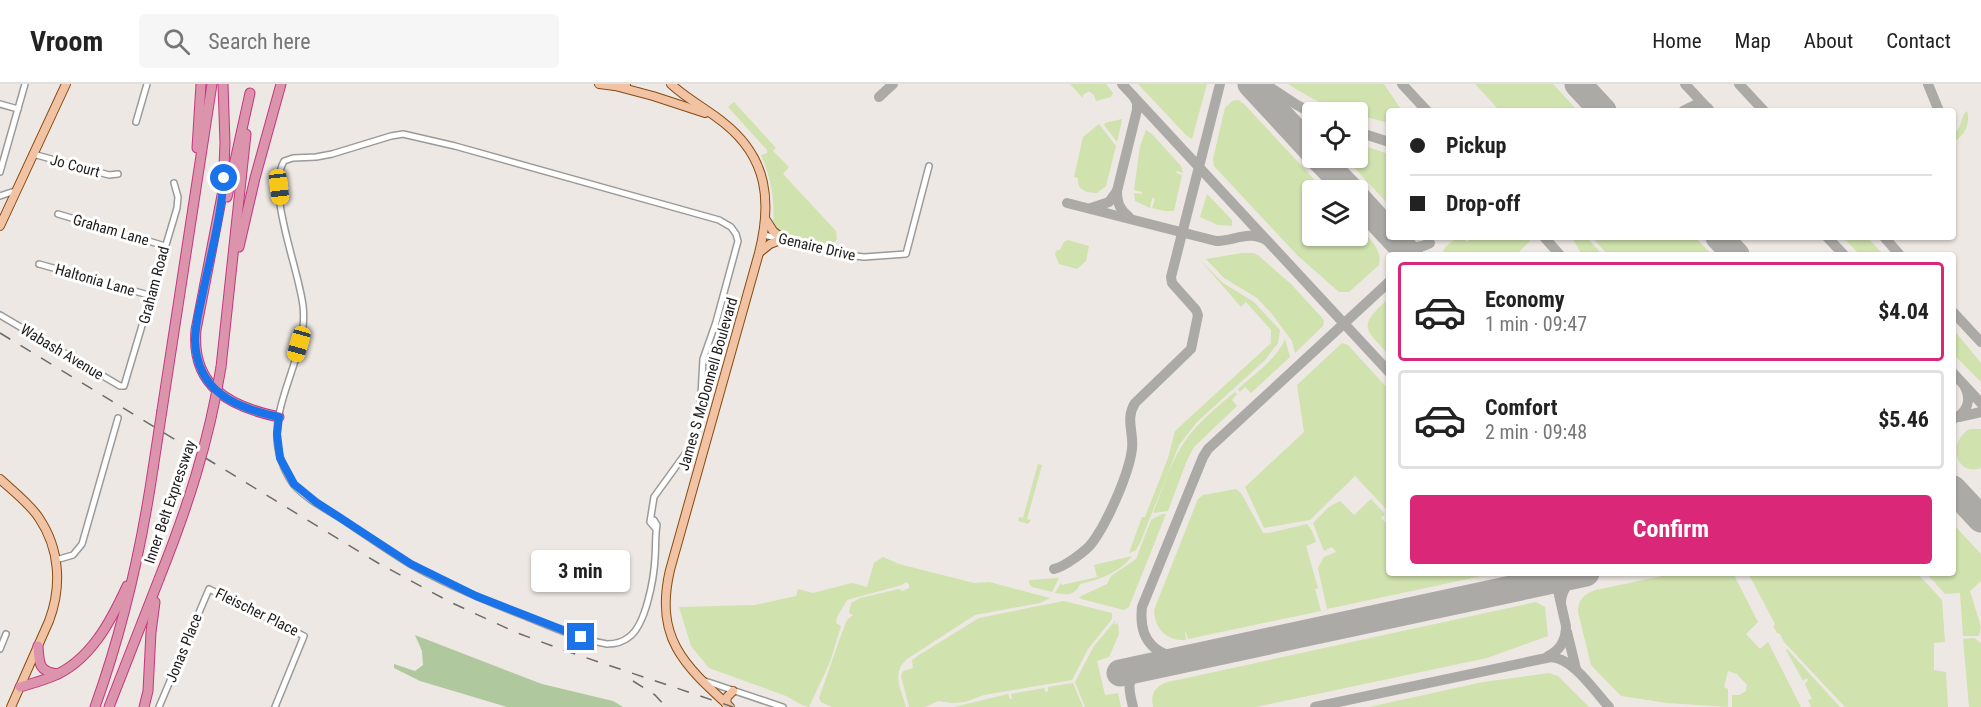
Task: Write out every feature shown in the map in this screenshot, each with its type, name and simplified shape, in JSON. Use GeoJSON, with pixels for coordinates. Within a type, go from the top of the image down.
{"type":"FeatureCollection","features":[{"type":"Feature","properties":{"kind":"highway"},"geometry":{"type":"LineString","coordinates":[[194,201],[201,84]]}},
{"type":"Feature","properties":{"kind":"highway","name":"Inner Belt Expressway"},"geometry":{"type":"LineString","coordinates":[[95,707],[118,637],[136,567],[212,84]]}},
{"type":"Feature","properties":{"kind":"highway"},"geometry":{"type":"LineString","coordinates":[[223,84],[225,143],[223,190],[196,330],[196,349],[204,374],[221,395],[243,408],[279,417]]}},
{"type":"Feature","properties":{"kind":"highway"},"geometry":{"type":"LineString","coordinates":[[231,276],[280,84]]}},
{"type":"Feature","properties":{"kind":"highway"},"geometry":{"type":"LineString","coordinates":[[251,88],[202,319],[200,349],[209,374],[227,394],[242,403],[266,410],[279,417]]}},
{"type":"Feature","properties":{"kind":"highway","name":"Inner Belt Expressway"},"geometry":{"type":"LineString","coordinates":[[110,707],[181,524],[200,468],[214,410],[221,367],[251,88]]}},
{"type":"Feature","properties":{"kind":"highway"},"geometry":{"type":"LineString","coordinates":[[20,687],[58,674],[77,662],[104,630],[136,567]]}},
{"type":"Feature","properties":{"kind":"highway"},"geometry":{"type":"LineString","coordinates":[[144,707],[148,691],[151,632],[159,579]]}},
{"type":"Feature","properties":{"kind":"highway"},"geometry":{"type":"LineString","coordinates":[[38,646],[39,663],[42,668],[47,672],[58,674]]}},
{"type":"Feature","properties":{"kind":"main road"},"geometry":{"type":"LineString","coordinates":[[0,226],[66,84]]}},
{"type":"Feature","properties":{"kind":"main road"},"geometry":{"type":"LineString","coordinates":[[599,84],[615,86],[698,110],[719,119]]}},
{"type":"Feature","properties":{"kind":"main road"},"geometry":{"type":"LineString","coordinates":[[615,86],[626,84]]}},
{"type":"Feature","properties":{"kind":"main road","name":"James S McDonnell Boulevard"},"geometry":{"type":"LineString","coordinates":[[671,84],[740,137],[755,159],[766,193],[764,235],[667,585],[667,619],[674,643],[684,662],[728,705]]}},
{"type":"Feature","properties":{"kind":"main road"},"geometry":{"type":"LineString","coordinates":[[766,220],[773,231],[783,239]]}},
{"type":"Feature","properties":{"kind":"main road"},"geometry":{"type":"LineString","coordinates":[[759,253],[770,244],[783,239]]}},
{"type":"Feature","properties":{"kind":"main road"},"geometry":{"type":"LineString","coordinates":[[0,479],[39,518],[52,543],[56,560],[57,584],[54,609],[11,707]]}},
{"type":"Feature","properties":{"kind":"main road"},"geometry":{"type":"LineString","coordinates":[[728,705],[729,694],[733,691]]}},
{"type":"Feature","properties":{"kind":"street"},"geometry":{"type":"LineString","coordinates":[[0,172],[25,84]]}},
{"type":"Feature","properties":{"kind":"street"},"geometry":{"type":"LineString","coordinates":[[136,122],[147,84]]}},
{"type":"Feature","properties":{"kind":"street"},"geometry":{"type":"LineString","coordinates":[[0,104],[18,109]]}},
{"type":"Feature","properties":{"kind":"street"},"geometry":{"type":"LineString","coordinates":[[404,134],[455,146],[719,220],[731,227],[736,234],[736,251],[703,359],[698,427],[688,450],[654,497],[651,519],[657,525],[651,586],[637,629],[631,637],[624,641],[615,644],[598,642],[557,629],[484,600],[433,575],[379,544],[316,502],[294,484],[280,458],[277,434],[279,417],[303,325],[303,307],[282,214],[279,174],[284,160],[332,154],[404,134]]}},
{"type":"Feature","properties":{"kind":"street","name":"Jo Court"},"geometry":{"type":"LineString","coordinates":[[33,154],[109,175],[118,174]]}},
{"type":"Feature","properties":{"kind":"street","name":"Genaire Drive"},"geometry":{"type":"LineString","coordinates":[[764,235],[846,255],[864,257],[906,254],[929,166]]}},
{"type":"Feature","properties":{"kind":"street","name":"Graham Road"},"geometry":{"type":"LineString","coordinates":[[124,386],[178,202],[174,183]]}},
{"type":"Feature","properties":{"kind":"street"},"geometry":{"type":"LineString","coordinates":[[0,195],[15,191]]}},
{"type":"Feature","properties":{"kind":"street","name":"Graham Lane"},"geometry":{"type":"LineString","coordinates":[[57,214],[165,246]]}},
{"type":"Feature","properties":{"kind":"street","name":"Haltonia Lane"},"geometry":{"type":"LineString","coordinates":[[39,264],[152,296]]}},
{"type":"Feature","properties":{"kind":"street","name":"Wabash Avenue"},"geometry":{"type":"LineString","coordinates":[[0,315],[120,386],[124,386]]}},
{"type":"Feature","properties":{"kind":"street"},"geometry":{"type":"LineString","coordinates":[[56,560],[73,555],[82,544],[118,418]]}},
{"type":"Feature","properties":{"kind":"street","name":"Fleischer Place"},"geometry":{"type":"LineString","coordinates":[[209,589],[304,636],[275,707]]}},
{"type":"Feature","properties":{"kind":"street","name":"Jonas Place"},"geometry":{"type":"LineString","coordinates":[[159,707],[209,589]]}},
{"type":"Feature","properties":{"kind":"street"},"geometry":{"type":"LineString","coordinates":[[0,649],[6,634]]}},
{"type":"Feature","properties":{"kind":"street"},"geometry":{"type":"LineString","coordinates":[[701,680],[783,707]]}},
{"type":"Feature","properties":{"kind":"green space"},"geometry":{"type":"Polygon","coordinates":[[[1070,84],[1106,84],[1113,93],[1111,97],[1096,101],[1094,95],[1089,91],[1083,95],[1083,98],[1070,84]]]}},
{"type":"Feature","properties":{"kind":"green space"},"geometry":{"type":"Polygon","coordinates":[[[1138,84],[1207,84],[1192,139],[1186,135],[1138,84]]]}},
{"type":"Feature","properties":{"kind":"green space"},"geometry":{"type":"Polygon","coordinates":[[[1288,84],[1384,84],[1400,108],[1386,108],[1386,122],[1368,118],[1368,102],[1319,102],[1288,84]]]}},
{"type":"Feature","properties":{"kind":"green space"},"geometry":{"type":"Polygon","coordinates":[[[1475,84],[1553,84],[1575,108],[1497,108],[1475,84]]]}},
{"type":"Feature","properties":{"kind":"green space"},"geometry":{"type":"Polygon","coordinates":[[[1238,100],[1244,104],[1315,180],[1302,180],[1302,246],[1368,246],[1368,237],[1377,249],[1379,265],[1349,292],[1339,292],[1298,256],[1214,166],[1213,159],[1225,108],[1232,101],[1238,100]]]}},
{"type":"Feature","properties":{"kind":"green space"},"geometry":{"type":"Polygon","coordinates":[[[734,102],[776,148],[773,151],[789,167],[783,174],[836,231],[837,239],[834,243],[827,244],[781,234],[773,225],[772,189],[761,155],[767,153],[767,150],[728,107],[734,102]]]}},
{"type":"Feature","properties":{"kind":"green space"},"geometry":{"type":"Polygon","coordinates":[[[1967,111],[1966,129],[1956,140],[1956,132],[1967,111]]]}},
{"type":"Feature","properties":{"kind":"green space"},"geometry":{"type":"Polygon","coordinates":[[[1122,119],[1117,142],[1104,125],[1122,119]]]}},
{"type":"Feature","properties":{"kind":"green space"},"geometry":{"type":"Polygon","coordinates":[[[1099,124],[1116,146],[1106,186],[1097,193],[1093,193],[1083,190],[1078,178],[1074,177],[1083,137],[1099,124]]]}},
{"type":"Feature","properties":{"kind":"green space"},"geometry":{"type":"Polygon","coordinates":[[[1146,130],[1181,166],[1183,173],[1177,171],[1176,173],[1182,175],[1174,211],[1152,208],[1155,199],[1152,198],[1150,208],[1135,201],[1134,193],[1142,194],[1134,190],[1140,146],[1146,130]]]}},
{"type":"Feature","properties":{"kind":"green space"},"geometry":{"type":"Polygon","coordinates":[[[1368,147],[1386,153],[1386,202],[1354,168],[1368,168],[1368,147]]]}},
{"type":"Feature","properties":{"kind":"green space"},"geometry":{"type":"Polygon","coordinates":[[[1207,194],[1232,220],[1232,226],[1218,225],[1200,217],[1207,194]]]}},
{"type":"Feature","properties":{"kind":"green space"},"geometry":{"type":"Polygon","coordinates":[[[1068,240],[1089,246],[1086,261],[1077,269],[1059,264],[1055,254],[1068,240]]]}},
{"type":"Feature","properties":{"kind":"green space"},"geometry":{"type":"Polygon","coordinates":[[[1454,240],[1467,242],[1469,240],[1530,241],[1519,252],[1443,252],[1445,247],[1454,240]]]}},
{"type":"Feature","properties":{"kind":"green space"},"geometry":{"type":"Polygon","coordinates":[[[1574,240],[1589,240],[1600,252],[1580,252],[1574,240]]]}},
{"type":"Feature","properties":{"kind":"green space"},"geometry":{"type":"Polygon","coordinates":[[[1595,240],[1698,240],[1709,252],[1605,252],[1595,240]]]}},
{"type":"Feature","properties":{"kind":"green space"},"geometry":{"type":"Polygon","coordinates":[[[1846,240],[1870,240],[1881,252],[1857,252],[1846,240]]]}},
{"type":"Feature","properties":{"kind":"green space"},"geometry":{"type":"Polygon","coordinates":[[[1254,253],[1259,256],[1291,284],[1324,320],[1323,326],[1295,353],[1292,341],[1257,298],[1224,278],[1206,259],[1254,253]]]}},
{"type":"Feature","properties":{"kind":"green space"},"geometry":{"type":"Polygon","coordinates":[[[1200,260],[1223,283],[1254,302],[1280,330],[1278,343],[1265,360],[1197,422],[1179,445],[1140,543],[1135,551],[1129,553],[1168,458],[1175,431],[1271,343],[1271,330],[1246,302],[1241,307],[1200,260]]]}},
{"type":"Feature","properties":{"kind":"green space"},"geometry":{"type":"Polygon","coordinates":[[[1386,301],[1386,352],[1369,332],[1369,321],[1386,301]]]}},
{"type":"Feature","properties":{"kind":"green space"},"geometry":{"type":"Polygon","coordinates":[[[1956,333],[1981,363],[1981,382],[1956,357],[1956,333]]]}},
{"type":"Feature","properties":{"kind":"green space"},"geometry":{"type":"Polygon","coordinates":[[[1285,339],[1290,357],[1251,393],[1245,387],[1240,392],[1238,389],[1271,360],[1285,339]]]}},
{"type":"Feature","properties":{"kind":"green space"},"geometry":{"type":"Polygon","coordinates":[[[1342,343],[1348,345],[1386,387],[1386,509],[1355,476],[1310,520],[1264,528],[1245,487],[1304,432],[1297,385],[1342,343]]]}},
{"type":"Feature","properties":{"kind":"green space"},"geometry":{"type":"Polygon","coordinates":[[[1235,392],[1237,394],[1232,400],[1237,406],[1194,447],[1168,511],[1153,513],[1182,446],[1204,419],[1235,392]]]}},
{"type":"Feature","properties":{"kind":"green space"},"geometry":{"type":"Polygon","coordinates":[[[1970,429],[1981,429],[1981,468],[1965,467],[1957,456],[1959,441],[1970,429]]]}},
{"type":"Feature","properties":{"kind":"green space"},"geometry":{"type":"Polygon","coordinates":[[[1038,464],[1042,465],[1027,519],[1031,520],[1028,524],[1018,521],[1019,517],[1023,518],[1038,464]]]}},
{"type":"Feature","properties":{"kind":"green space"},"geometry":{"type":"Polygon","coordinates":[[[1236,489],[1241,493],[1263,533],[1307,524],[1312,531],[1316,542],[1306,546],[1318,588],[1315,589],[1321,611],[1188,639],[1186,632],[1186,640],[1167,636],[1159,628],[1154,610],[1198,499],[1203,495],[1236,489]]]}},
{"type":"Feature","properties":{"kind":"green space"},"geometry":{"type":"Polygon","coordinates":[[[1371,499],[1385,514],[1381,518],[1386,523],[1386,576],[1482,576],[1327,609],[1318,568],[1324,557],[1336,552],[1332,547],[1324,551],[1313,523],[1329,507],[1340,501],[1354,515],[1371,499]]]}},
{"type":"Feature","properties":{"kind":"green space"},"geometry":{"type":"Polygon","coordinates":[[[1166,514],[1129,607],[1124,610],[1081,599],[1079,597],[1107,584],[1111,576],[1136,559],[1151,520],[1166,514]]]}},
{"type":"Feature","properties":{"kind":"green space"},"geometry":{"type":"Polygon","coordinates":[[[1956,527],[1981,554],[1981,581],[1970,591],[1981,627],[1979,636],[1963,636],[1960,593],[1945,594],[1929,576],[1956,576],[1956,527]]]}},
{"type":"Feature","properties":{"kind":"green space"},"geometry":{"type":"Polygon","coordinates":[[[1132,556],[1115,571],[1080,584],[1073,593],[1055,593],[1061,583],[1062,585],[1097,577],[1094,565],[1132,556]]]}},
{"type":"Feature","properties":{"kind":"green space"},"geometry":{"type":"Polygon","coordinates":[[[883,557],[899,564],[974,583],[989,582],[1050,598],[1040,603],[975,615],[907,659],[902,664],[898,676],[906,707],[832,707],[821,702],[819,698],[847,620],[853,615],[849,613],[851,603],[860,598],[899,589],[902,591],[909,588],[906,582],[847,600],[837,617],[836,623],[841,626],[830,662],[809,707],[786,696],[709,668],[691,646],[679,607],[755,605],[796,596],[798,589],[813,593],[852,583],[867,587],[874,563],[883,557]]]}},
{"type":"Feature","properties":{"kind":"green space"},"geometry":{"type":"Polygon","coordinates":[[[1662,576],[1735,576],[1758,622],[1746,634],[1760,649],[1768,642],[1801,707],[1732,707],[1732,695],[1739,695],[1746,691],[1747,685],[1737,674],[1728,671],[1724,687],[1728,689],[1728,707],[1667,703],[1621,696],[1591,665],[1578,612],[1582,598],[1596,590],[1662,576]]]}},
{"type":"Feature","properties":{"kind":"green space"},"geometry":{"type":"Polygon","coordinates":[[[1750,576],[1920,576],[1942,600],[1945,642],[1934,643],[1934,670],[1946,672],[1948,707],[1845,707],[1784,642],[1773,626],[1775,624],[1750,576]]]}},
{"type":"Feature","properties":{"kind":"green space"},"geometry":{"type":"Polygon","coordinates":[[[1059,578],[1052,592],[1032,587],[1029,583],[1029,580],[1059,578]]]}},
{"type":"Feature","properties":{"kind":"green space"},"geometry":{"type":"Polygon","coordinates":[[[1064,601],[1112,613],[1112,619],[1088,649],[1072,680],[984,695],[965,702],[938,701],[925,707],[909,707],[901,676],[903,671],[913,668],[912,660],[919,655],[979,618],[1064,601]]]}},
{"type":"Feature","properties":{"kind":"green space"},"geometry":{"type":"Polygon","coordinates":[[[1536,602],[1545,607],[1548,636],[1487,658],[1256,707],[1153,707],[1154,691],[1168,682],[1536,602]]]}},
{"type":"Feature","properties":{"kind":"green space"},"geometry":{"type":"Polygon","coordinates":[[[1115,621],[1115,625],[1118,623],[1119,634],[1109,657],[1097,661],[1105,695],[1118,693],[1121,707],[1085,707],[1075,682],[1094,646],[1115,621]]]}},
{"type":"Feature","properties":{"kind":"green space"},"geometry":{"type":"Polygon","coordinates":[[[415,635],[542,684],[613,701],[623,707],[507,707],[420,681],[394,668],[394,664],[415,671],[423,665],[422,651],[415,635]]]}},
{"type":"Feature","properties":{"kind":"green space"},"geometry":{"type":"Polygon","coordinates":[[[1974,638],[1981,643],[1981,707],[1969,707],[1963,639],[1974,638]]]}},
{"type":"Feature","properties":{"kind":"green space"},"geometry":{"type":"Polygon","coordinates":[[[1787,649],[1840,707],[1811,707],[1808,700],[1812,699],[1805,684],[1808,680],[1807,678],[1803,681],[1787,649]]]}},
{"type":"Feature","properties":{"kind":"green space"},"geometry":{"type":"Polygon","coordinates":[[[1549,673],[1558,676],[1589,707],[1369,707],[1483,682],[1549,673]]]}},
{"type":"Feature","properties":{"kind":"green space"},"geometry":{"type":"Polygon","coordinates":[[[1073,683],[1083,707],[954,707],[1008,694],[1012,699],[1011,694],[1044,688],[1046,692],[1048,687],[1073,683]]]}},
{"type":"Feature","properties":{"kind":"taxiway"},"geometry":{"type":"LineString","coordinates":[[879,97],[893,84]]}},
{"type":"Feature","properties":{"kind":"taxiway"},"geometry":{"type":"LineString","coordinates":[[1122,84],[1386,369]]}},
{"type":"Feature","properties":{"kind":"taxiway"},"geometry":{"type":"LineString","coordinates":[[1054,569],[1069,562],[1089,546],[1110,511],[1130,459],[1132,449],[1130,426],[1135,403],[1191,349],[1198,315],[1172,283],[1171,277],[1220,84]]}},
{"type":"Feature","properties":{"kind":"taxiway"},"geometry":{"type":"LineString","coordinates":[[1250,84],[1254,87]]}},
{"type":"Feature","properties":{"kind":"taxiway"},"geometry":{"type":"LineString","coordinates":[[1265,84],[1302,108]]}},
{"type":"Feature","properties":{"kind":"taxiway"},"geometry":{"type":"LineString","coordinates":[[1402,84],[1424,108]]}},
{"type":"Feature","properties":{"kind":"taxiway"},"geometry":{"type":"LineString","coordinates":[[1685,84],[1707,108]]}},
{"type":"Feature","properties":{"kind":"taxiway"},"geometry":{"type":"LineString","coordinates":[[1739,84],[1761,108]]}},
{"type":"Feature","properties":{"kind":"taxiway"},"geometry":{"type":"LineString","coordinates":[[1928,84],[1938,108]]}},
{"type":"Feature","properties":{"kind":"taxiway"},"geometry":{"type":"LineString","coordinates":[[1129,217],[1120,206],[1117,191],[1137,110],[1134,97]]}},
{"type":"Feature","properties":{"kind":"taxiway"},"geometry":{"type":"LineString","coordinates":[[1689,108],[1695,105],[1708,108]]}},
{"type":"Feature","properties":{"kind":"taxiway"},"geometry":{"type":"LineString","coordinates":[[1368,135],[1386,141]]}},
{"type":"Feature","properties":{"kind":"taxiway"},"geometry":{"type":"LineString","coordinates":[[1091,208],[1109,202],[1117,191]]}},
{"type":"Feature","properties":{"kind":"taxiway"},"geometry":{"type":"LineString","coordinates":[[1067,203],[1216,241],[1247,236],[1266,240]]}},
{"type":"Feature","properties":{"kind":"taxiway"},"geometry":{"type":"LineString","coordinates":[[1547,240],[1557,252]]}},
{"type":"Feature","properties":{"kind":"taxiway"},"geometry":{"type":"LineString","coordinates":[[1830,240],[1841,252]]}},
{"type":"Feature","properties":{"kind":"taxiway"},"geometry":{"type":"LineString","coordinates":[[1887,240],[1897,252]]}},
{"type":"Feature","properties":{"kind":"taxiway"},"geometry":{"type":"LineString","coordinates":[[1398,243],[1414,247],[1430,243]]}},
{"type":"Feature","properties":{"kind":"taxiway"},"geometry":{"type":"LineString","coordinates":[[1190,658],[1168,655],[1152,646],[1143,630],[1142,607],[1203,457],[1208,449],[1386,285]]}},
{"type":"Feature","properties":{"kind":"taxiway"},"geometry":{"type":"LineString","coordinates":[[1956,315],[1981,342]]}},
{"type":"Feature","properties":{"kind":"taxiway"},"geometry":{"type":"LineString","coordinates":[[1956,376],[1981,403]]}},
{"type":"Feature","properties":{"kind":"taxiway"},"geometry":{"type":"LineString","coordinates":[[1956,417],[1967,405],[1968,395],[1964,385]]}},
{"type":"Feature","properties":{"kind":"taxiway"},"geometry":{"type":"LineString","coordinates":[[1959,417],[1981,412]]}},
{"type":"Feature","properties":{"kind":"taxiway"},"geometry":{"type":"LineString","coordinates":[[1526,585],[1537,582],[1543,576]]}},
{"type":"Feature","properties":{"kind":"taxiway"},"geometry":{"type":"LineString","coordinates":[[1548,656],[1559,648],[1566,631],[1555,576]]}},
{"type":"Feature","properties":{"kind":"taxiway"},"geometry":{"type":"LineString","coordinates":[[1561,601],[1569,583],[1581,576]]}},
{"type":"Feature","properties":{"kind":"taxiway"},"geometry":{"type":"LineString","coordinates":[[1567,632],[1576,669]]}},
{"type":"Feature","properties":{"kind":"taxiway"},"geometry":{"type":"LineString","coordinates":[[1315,707],[1551,657],[1575,669],[1609,707]]}},
{"type":"Feature","properties":{"kind":"taxiway"},"geometry":{"type":"LineString","coordinates":[[1133,707],[1130,682],[1141,669]]}},
{"type":"Feature","properties":{"kind":"runway"},"geometry":{"type":"LineString","coordinates":[[1251,84],[1302,139]]}},
{"type":"Feature","properties":{"kind":"runway"},"geometry":{"type":"LineString","coordinates":[[1578,84],[1600,108]]}},
{"type":"Feature","properties":{"kind":"runway"},"geometry":{"type":"LineString","coordinates":[[1329,168],[1340,180]]}},
{"type":"Feature","properties":{"kind":"runway"},"geometry":{"type":"LineString","coordinates":[[1368,210],[1386,230]]}},
{"type":"Feature","properties":{"kind":"runway"},"geometry":{"type":"LineString","coordinates":[[1396,240],[1407,252]]}},
{"type":"Feature","properties":{"kind":"runway"},"geometry":{"type":"LineString","coordinates":[[1722,240],[1733,252]]}},
{"type":"Feature","properties":{"kind":"runway"},"geometry":{"type":"LineString","coordinates":[[1956,492],[1981,519]]}},
{"type":"Feature","properties":{"kind":"runway"},"geometry":{"type":"LineString","coordinates":[[1120,673],[1572,576]]}},
{"type":"Feature","properties":{"kind":"railway"},"geometry":{"type":"LineString","coordinates":[[0,333],[378,563],[450,602],[515,632],[563,650],[733,707]]}},
{"type":"Feature","properties":{"kind":"railway"},"geometry":{"type":"LineString","coordinates":[[633,681],[655,695],[666,707]]}},
{"type":"Feature","properties":{"kind":"route"},"geometry":{"type":"LineString","coordinates":[[224,178],[195,339],[200,366],[213,387],[236,405],[279,417],[277,446],[286,473],[301,491],[316,502],[411,564],[476,596],[581,637]]}}]}
